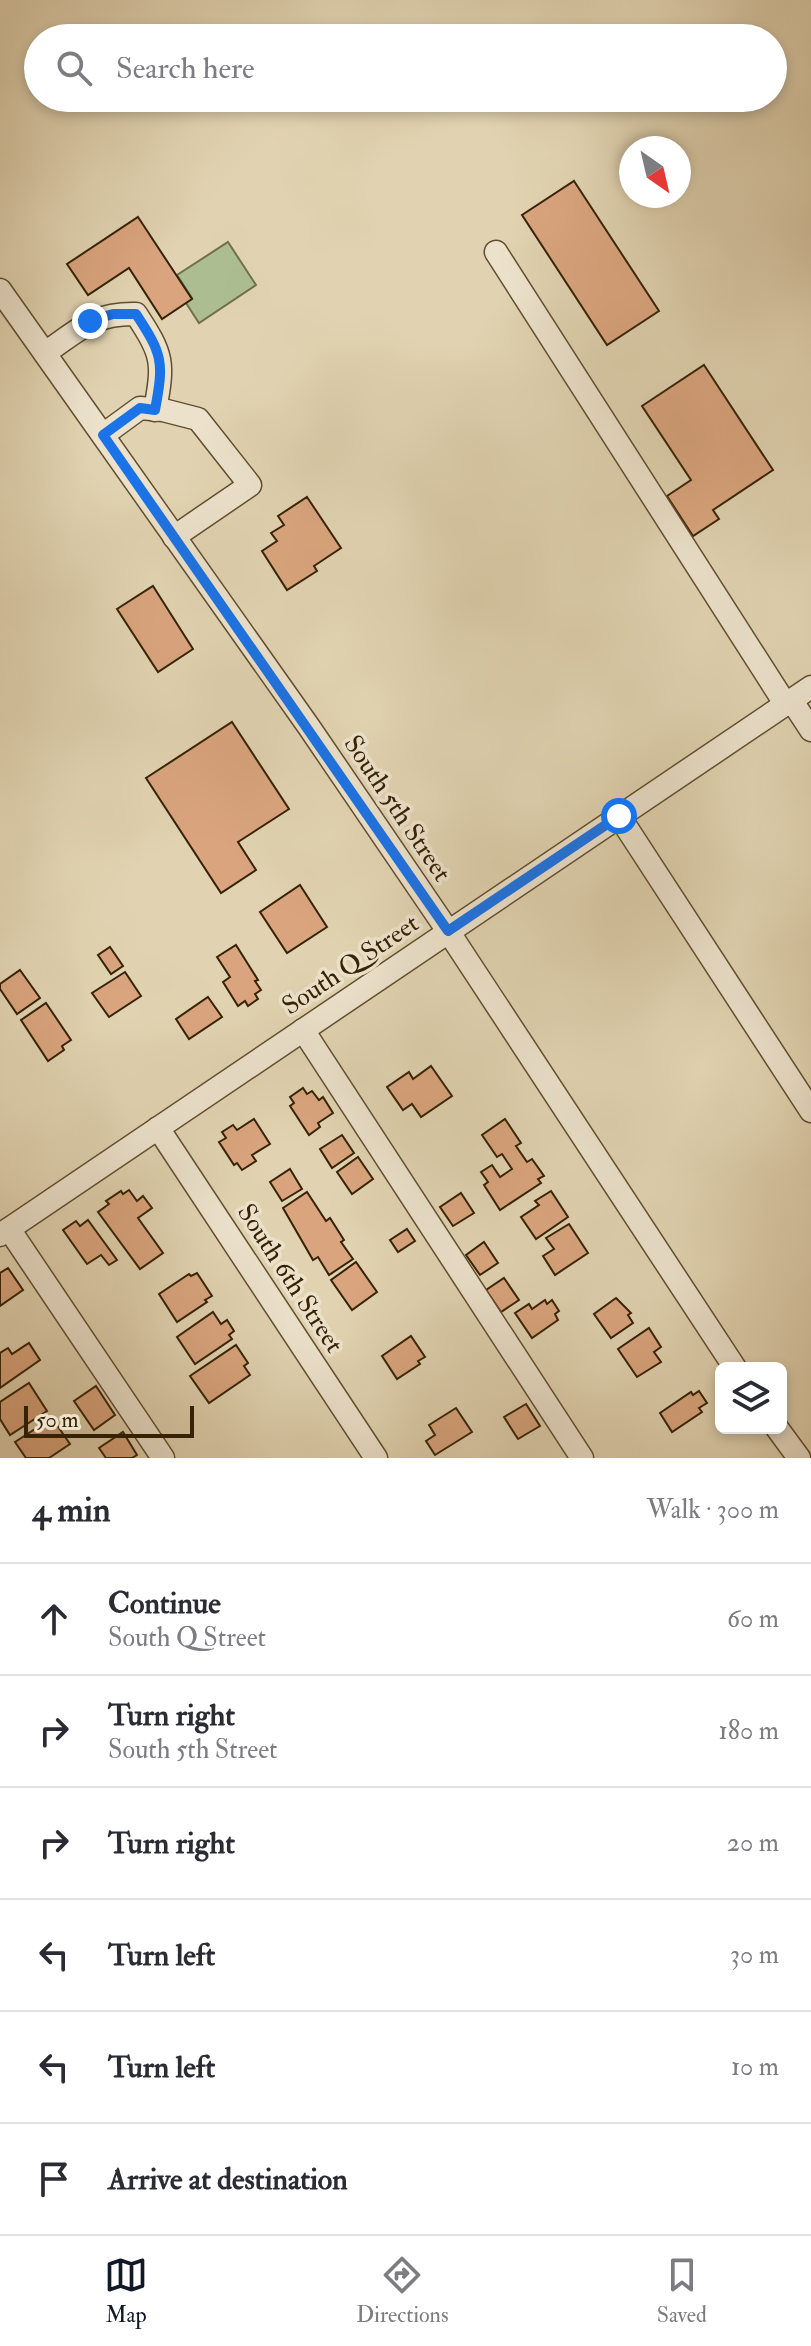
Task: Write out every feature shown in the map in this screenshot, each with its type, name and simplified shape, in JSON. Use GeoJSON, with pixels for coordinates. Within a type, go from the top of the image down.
{"type":"FeatureCollection","features":[{"type":"Feature","properties":{"kind":"street"},"geometry":{"type":"LineString","coordinates":[[496,252],[789,703],[811,730]]}},
{"type":"Feature","properties":{"kind":"street","name":"South 5th Street"},"geometry":{"type":"LineString","coordinates":[[0,290],[448,931],[731,1362]]}},
{"type":"Feature","properties":{"kind":"street"},"geometry":{"type":"LineString","coordinates":[[45,353],[90,321],[113,314],[136,314],[158,353],[162,371],[155,410]]}},
{"type":"Feature","properties":{"kind":"street"},"geometry":{"type":"LineString","coordinates":[[103,435],[140,408],[198,419],[250,485],[174,537]]}},
{"type":"Feature","properties":{"kind":"street","name":"South Q Street"},"geometry":{"type":"LineString","coordinates":[[5,1232],[811,687]]}},
{"type":"Feature","properties":{"kind":"street"},"geometry":{"type":"LineString","coordinates":[[619,816],[811,1111]]}},
{"type":"Feature","properties":{"kind":"street"},"geometry":{"type":"LineString","coordinates":[[303,1030],[582,1458]]}},
{"type":"Feature","properties":{"kind":"street","name":"South 6th Street"},"geometry":{"type":"LineString","coordinates":[[158,1128],[376,1458]]}},
{"type":"Feature","properties":{"kind":"street"},"geometry":{"type":"LineString","coordinates":[[5,1232],[163,1458]]}},
{"type":"Feature","properties":{"kind":"street"},"geometry":{"type":"LineString","coordinates":[[782,1434],[800,1458],[811,1452]]}},
{"type":"Feature","properties":{"kind":"green space"},"geometry":{"type":"Polygon","coordinates":[[[228,242],[256,285],[199,323],[186,303],[192,298],[177,275],[228,242]]]}},
{"type":"Feature","properties":{"kind":"building"},"geometry":{"type":"Polygon","coordinates":[[[574,181],[659,311],[607,345],[522,215],[574,181]]]}},
{"type":"Feature","properties":{"kind":"building"},"geometry":{"type":"Polygon","coordinates":[[[138,217],[192,299],[162,319],[129,268],[88,295],[67,264],[138,217]]]}},
{"type":"Feature","properties":{"kind":"building"},"geometry":{"type":"Polygon","coordinates":[[[704,365],[773,470],[713,510],[719,519],[693,536],[667,496],[691,480],[642,406],[704,365]]]}},
{"type":"Feature","properties":{"kind":"building"},"geometry":{"type":"Polygon","coordinates":[[[307,497],[341,548],[314,566],[317,571],[287,590],[262,551],[277,541],[271,533],[284,525],[278,516],[307,497]]]}},
{"type":"Feature","properties":{"kind":"building"},"geometry":{"type":"Polygon","coordinates":[[[153,586],[193,649],[158,672],[117,609],[153,586]]]}},
{"type":"Feature","properties":{"kind":"building"},"geometry":{"type":"Polygon","coordinates":[[[232,722],[289,809],[238,842],[256,870],[221,893],[146,778],[232,722]]]}},
{"type":"Feature","properties":{"kind":"building"},"geometry":{"type":"Polygon","coordinates":[[[300,885],[327,927],[287,953],[260,912],[300,885]]]}},
{"type":"Feature","properties":{"kind":"building"},"geometry":{"type":"Polygon","coordinates":[[[236,945],[261,990],[255,994],[258,999],[248,1006],[245,1001],[238,1006],[223,982],[230,977],[217,957],[236,945]]]}},
{"type":"Feature","properties":{"kind":"building"},"geometry":{"type":"Polygon","coordinates":[[[110,947],[123,966],[111,974],[98,955],[110,947]]]}},
{"type":"Feature","properties":{"kind":"building"},"geometry":{"type":"Polygon","coordinates":[[[20,970],[40,998],[17,1014],[0,989],[0,984],[20,970]]]}},
{"type":"Feature","properties":{"kind":"building"},"geometry":{"type":"Polygon","coordinates":[[[125,972],[141,996],[109,1017],[92,993],[125,972]]]}},
{"type":"Feature","properties":{"kind":"building"},"geometry":{"type":"Polygon","coordinates":[[[208,997],[222,1017],[189,1039],[176,1019],[208,997]]]}},
{"type":"Feature","properties":{"kind":"building"},"geometry":{"type":"Polygon","coordinates":[[[46,1003],[71,1040],[62,1046],[64,1050],[48,1061],[21,1020],[46,1003]]]}},
{"type":"Feature","properties":{"kind":"building"},"geometry":{"type":"Polygon","coordinates":[[[431,1066],[452,1096],[421,1117],[412,1104],[403,1110],[387,1087],[409,1072],[413,1079],[431,1066]]]}},
{"type":"Feature","properties":{"kind":"building"},"geometry":{"type":"Polygon","coordinates":[[[303,1088],[307,1094],[312,1091],[319,1100],[323,1097],[333,1113],[318,1123],[320,1127],[309,1135],[290,1106],[294,1103],[290,1097],[303,1088]]]}},
{"type":"Feature","properties":{"kind":"building"},"geometry":{"type":"Polygon","coordinates":[[[254,1119],[270,1144],[252,1155],[256,1161],[242,1170],[237,1163],[234,1165],[219,1142],[226,1138],[222,1132],[233,1125],[237,1130],[254,1119]]]}},
{"type":"Feature","properties":{"kind":"building"},"geometry":{"type":"Polygon","coordinates":[[[505,1119],[521,1143],[516,1146],[527,1162],[532,1159],[544,1176],[538,1179],[541,1183],[500,1210],[484,1185],[488,1182],[481,1172],[492,1165],[500,1177],[512,1169],[502,1154],[497,1157],[482,1135],[505,1119]]]}},
{"type":"Feature","properties":{"kind":"building"},"geometry":{"type":"Polygon","coordinates":[[[342,1135],[354,1153],[332,1168],[320,1149],[342,1135]]]}},
{"type":"Feature","properties":{"kind":"building"},"geometry":{"type":"Polygon","coordinates":[[[358,1157],[373,1179],[352,1194],[337,1172],[358,1157]]]}},
{"type":"Feature","properties":{"kind":"building"},"geometry":{"type":"Polygon","coordinates":[[[290,1169],[302,1189],[282,1201],[270,1182],[290,1169]]]}},
{"type":"Feature","properties":{"kind":"building"},"geometry":{"type":"Polygon","coordinates":[[[129,1190],[137,1201],[143,1196],[152,1208],[138,1218],[163,1253],[140,1269],[98,1212],[109,1204],[106,1201],[121,1191],[123,1194],[129,1190]]]}},
{"type":"Feature","properties":{"kind":"building"},"geometry":{"type":"Polygon","coordinates":[[[551,1191],[568,1217],[536,1239],[521,1217],[539,1205],[535,1201],[551,1191]]]}},
{"type":"Feature","properties":{"kind":"building"},"geometry":{"type":"Polygon","coordinates":[[[307,1192],[326,1221],[330,1218],[353,1259],[329,1275],[318,1257],[313,1260],[283,1208],[307,1192]]]}},
{"type":"Feature","properties":{"kind":"building"},"geometry":{"type":"Polygon","coordinates":[[[461,1193],[474,1213],[453,1226],[440,1207],[461,1193]]]}},
{"type":"Feature","properties":{"kind":"building"},"geometry":{"type":"Polygon","coordinates":[[[88,1220],[117,1260],[109,1265],[101,1255],[87,1264],[63,1230],[76,1221],[80,1226],[88,1220]]]}},
{"type":"Feature","properties":{"kind":"building"},"geometry":{"type":"Polygon","coordinates":[[[569,1224],[588,1253],[555,1275],[543,1256],[554,1249],[546,1238],[569,1224]]]}},
{"type":"Feature","properties":{"kind":"building"},"geometry":{"type":"Polygon","coordinates":[[[407,1229],[415,1241],[398,1252],[390,1240],[407,1229]]]}},
{"type":"Feature","properties":{"kind":"building"},"geometry":{"type":"Polygon","coordinates":[[[484,1242],[498,1263],[480,1275],[466,1255],[484,1242]]]}},
{"type":"Feature","properties":{"kind":"building"},"geometry":{"type":"Polygon","coordinates":[[[356,1262],[377,1292],[352,1310],[331,1280],[356,1262]]]}},
{"type":"Feature","properties":{"kind":"building"},"geometry":{"type":"Polygon","coordinates":[[[8,1268],[23,1290],[0,1306],[0,1273],[8,1268]]]}},
{"type":"Feature","properties":{"kind":"building"},"geometry":{"type":"Polygon","coordinates":[[[197,1273],[212,1296],[177,1322],[159,1294],[189,1274],[197,1273]]]}},
{"type":"Feature","properties":{"kind":"building"},"geometry":{"type":"Polygon","coordinates":[[[504,1278],[519,1300],[501,1312],[486,1290],[504,1278]]]}},
{"type":"Feature","properties":{"kind":"building"},"geometry":{"type":"Polygon","coordinates":[[[616,1298],[631,1313],[628,1315],[633,1323],[611,1338],[594,1314],[616,1298]]]}},
{"type":"Feature","properties":{"kind":"building"},"geometry":{"type":"Polygon","coordinates":[[[545,1300],[547,1304],[552,1300],[559,1311],[555,1314],[558,1320],[532,1338],[515,1313],[529,1304],[532,1309],[545,1300]]]}},
{"type":"Feature","properties":{"kind":"building"},"geometry":{"type":"Polygon","coordinates":[[[213,1312],[221,1324],[227,1320],[234,1331],[229,1335],[232,1339],[195,1364],[177,1337],[213,1312]]]}},
{"type":"Feature","properties":{"kind":"building"},"geometry":{"type":"Polygon","coordinates":[[[649,1328],[661,1347],[654,1352],[661,1362],[637,1377],[618,1349],[649,1328]]]}},
{"type":"Feature","properties":{"kind":"building"},"geometry":{"type":"Polygon","coordinates":[[[411,1336],[425,1357],[418,1361],[420,1364],[397,1379],[382,1356],[411,1336]]]}},
{"type":"Feature","properties":{"kind":"building"},"geometry":{"type":"Polygon","coordinates":[[[29,1343],[40,1360],[0,1388],[0,1353],[8,1348],[12,1354],[29,1343]]]}},
{"type":"Feature","properties":{"kind":"building"},"geometry":{"type":"Polygon","coordinates":[[[236,1345],[248,1363],[244,1366],[250,1375],[209,1403],[190,1376],[236,1345]]]}},
{"type":"Feature","properties":{"kind":"building"},"geometry":{"type":"Polygon","coordinates":[[[29,1383],[47,1411],[10,1435],[0,1419],[0,1402],[29,1383]]]}},
{"type":"Feature","properties":{"kind":"building"},"geometry":{"type":"Polygon","coordinates":[[[96,1386],[115,1415],[94,1430],[74,1401],[96,1386]]]}},
{"type":"Feature","properties":{"kind":"building"},"geometry":{"type":"Polygon","coordinates":[[[699,1391],[707,1403],[699,1408],[702,1412],[672,1432],[660,1413],[691,1392],[693,1395],[699,1391]]]}},
{"type":"Feature","properties":{"kind":"building"},"geometry":{"type":"Polygon","coordinates":[[[526,1404],[540,1426],[518,1439],[504,1417],[526,1404]]]}},
{"type":"Feature","properties":{"kind":"building"},"geometry":{"type":"Polygon","coordinates":[[[456,1408],[472,1432],[435,1455],[426,1441],[435,1435],[429,1425],[456,1408]]]}},
{"type":"Feature","properties":{"kind":"building"},"geometry":{"type":"Polygon","coordinates":[[[52,1418],[70,1444],[49,1458],[26,1458],[15,1442],[52,1418]]]}},
{"type":"Feature","properties":{"kind":"building"},"geometry":{"type":"Polygon","coordinates":[[[123,1432],[137,1455],[132,1458],[106,1458],[99,1448],[123,1432]]]}},
{"type":"Feature","properties":{"kind":"route"},"geometry":{"type":"LineString","coordinates":[[90,321],[113,314],[136,314],[158,353],[162,371],[155,410],[140,408],[103,435],[448,931],[619,816]]}}]}
